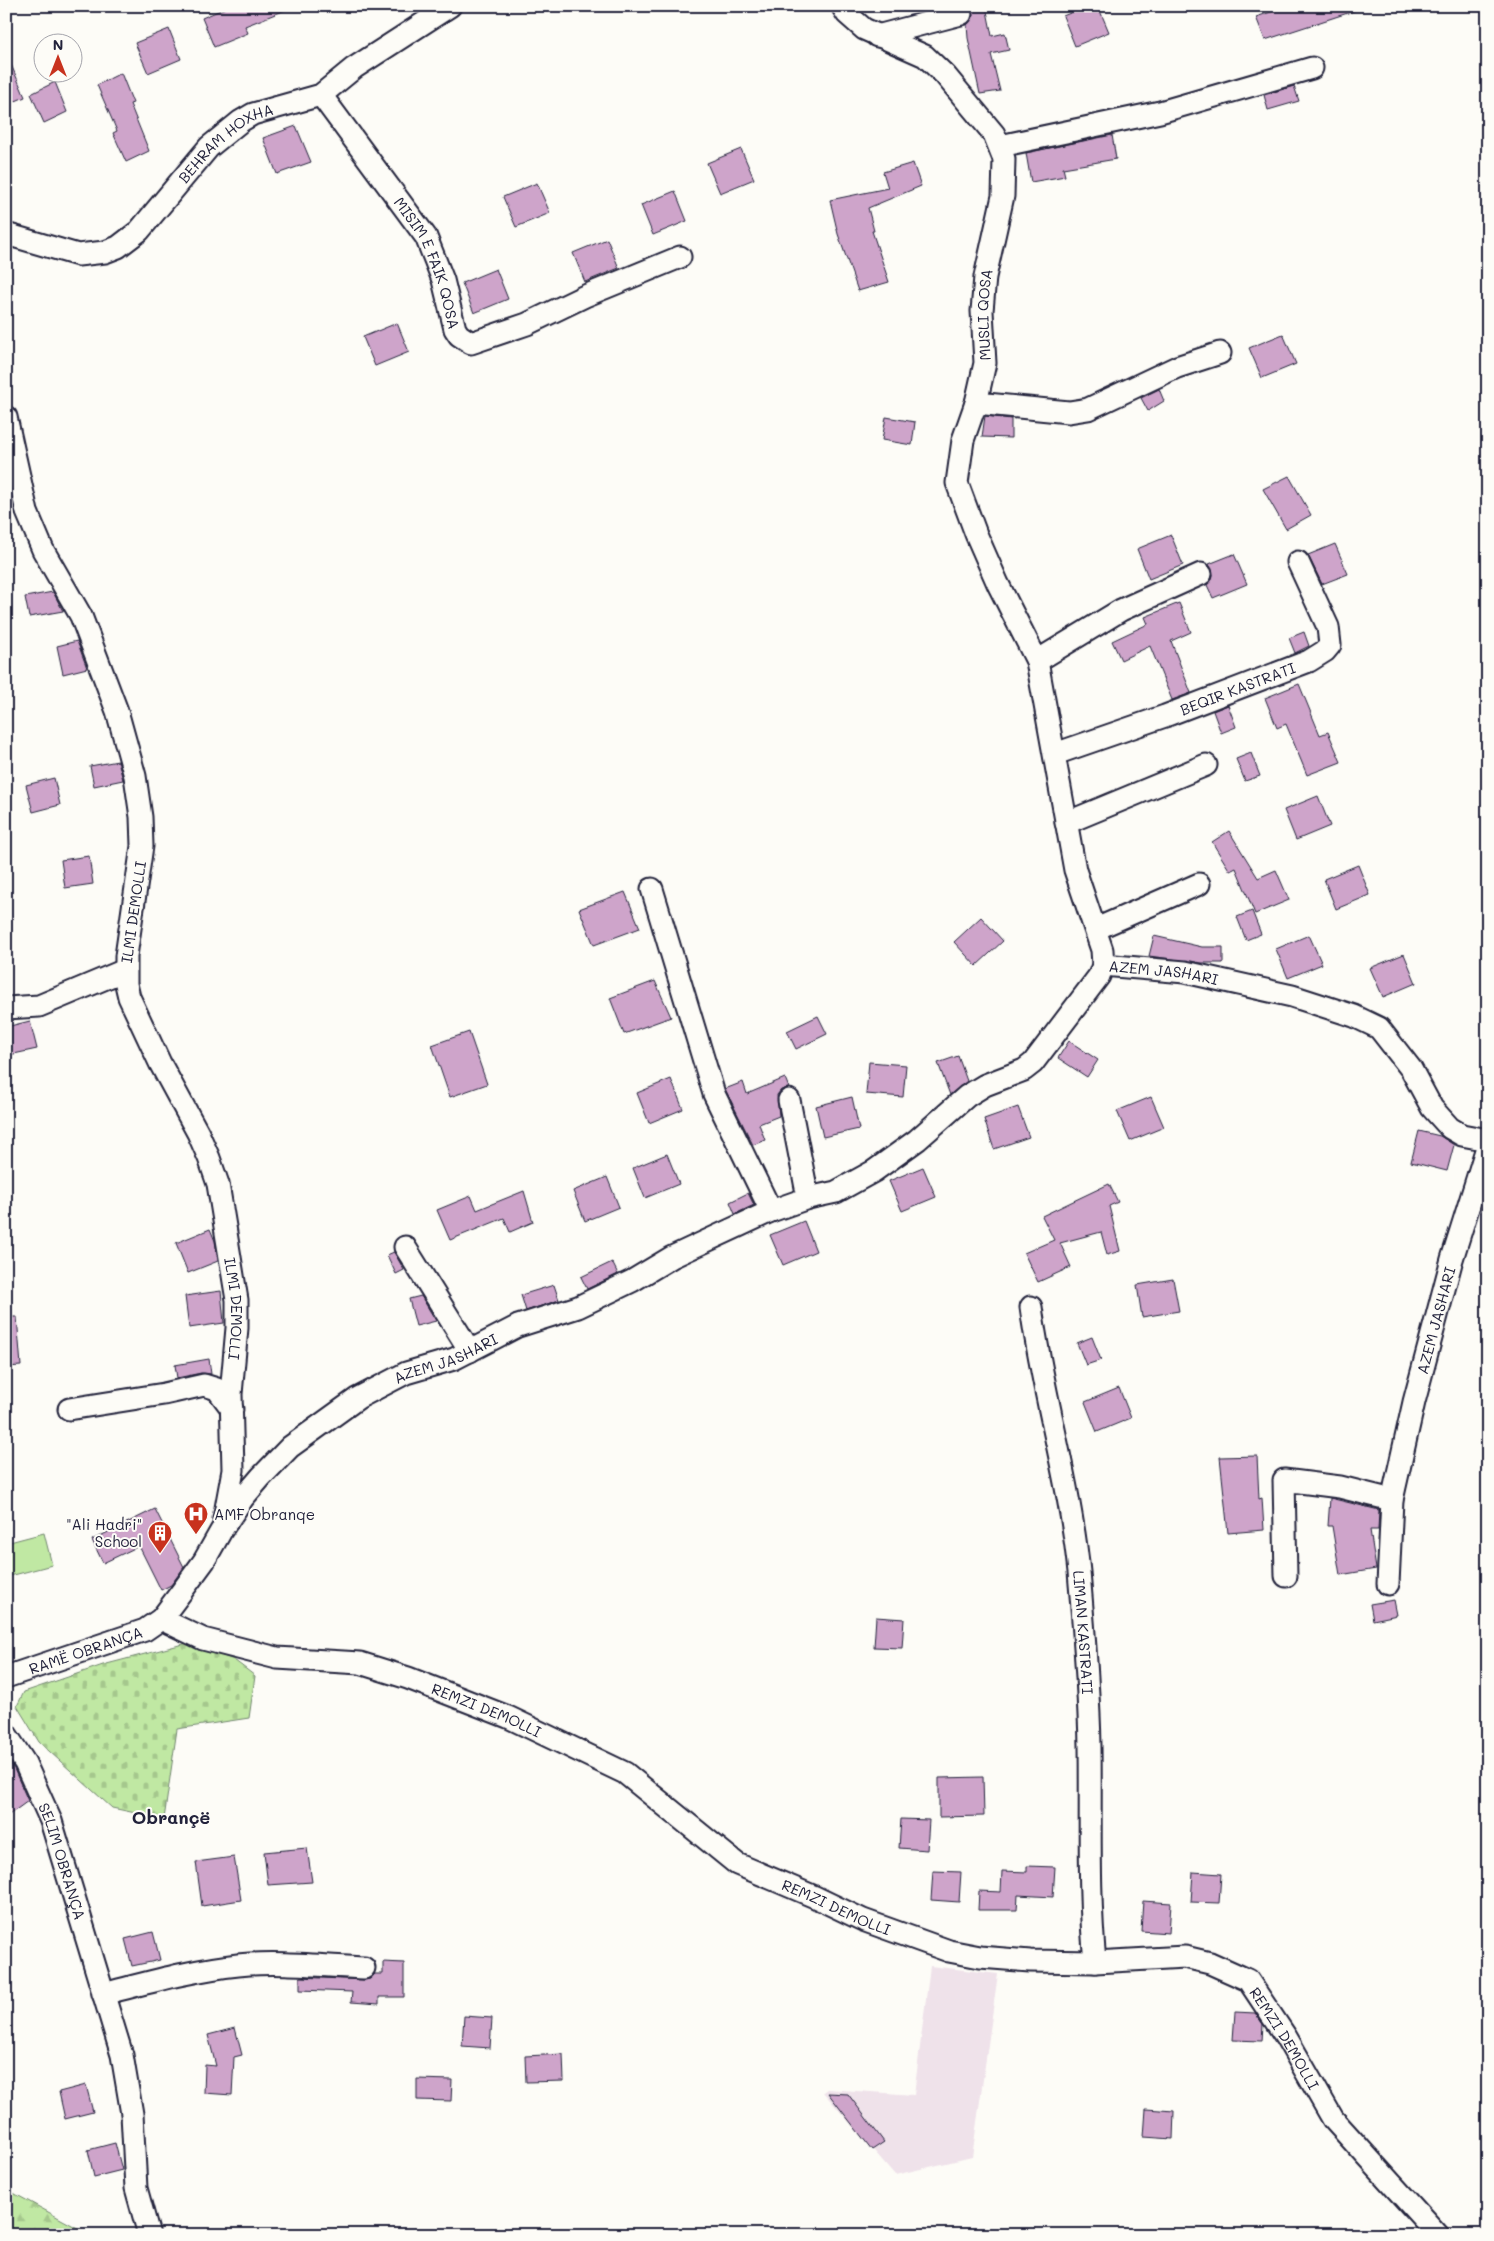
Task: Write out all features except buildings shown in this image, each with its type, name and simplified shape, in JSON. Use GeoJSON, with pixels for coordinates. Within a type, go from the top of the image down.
{"type":"FeatureCollection","features":[{"type":"Feature","properties":{"kind":"street","name":"BEHRAM HOXHA"},"geometry":{"type":"LineString","coordinates":[[6,234],[78,255],[105,252],[118,247],[139,231],[209,147],[241,121],[253,114],[321,95],[368,58],[450,6]]}},
{"type":"Feature","properties":{"kind":"street","name":"MUSLI QOSA"},"geometry":{"type":"LineString","coordinates":[[842,6],[857,24],[877,36],[925,56],[946,75],[994,134],[1000,146],[1004,160],[1005,176],[1003,196],[984,277],[982,311],[985,364],[976,402],[963,440],[957,483],[998,584],[1040,671]]}},
{"type":"Feature","properties":{"kind":"street"},"geometry":{"type":"LineString","coordinates":[[877,36],[961,14]]}},
{"type":"Feature","properties":{"kind":"street"},"geometry":{"type":"LineString","coordinates":[[1000,146],[1160,112],[1312,68]]}},
{"type":"Feature","properties":{"kind":"street","name":"MISIM E FAIK QOSA"},"geometry":{"type":"LineString","coordinates":[[321,95],[426,237],[443,280],[455,329],[459,335],[471,343],[527,324],[585,296],[680,257]]}},
{"type":"Feature","properties":{"kind":"street"},"geometry":{"type":"LineString","coordinates":[[976,402],[1069,412],[1088,409],[1177,367],[1220,353]]}},
{"type":"Feature","properties":{"kind":"street","name":"ILMI DEMOLLI"},"geometry":{"type":"LineString","coordinates":[[6,417],[28,512],[43,550],[81,616],[117,711],[135,776],[141,816],[142,846],[125,970],[126,984],[134,1010],[198,1133],[218,1184],[237,1300],[232,1410],[232,1470],[221,1531]]}},
{"type":"Feature","properties":{"kind":"street","name":"BEQIR KASTRATI"},"geometry":{"type":"LineString","coordinates":[[1055,754],[1130,729],[1309,661],[1325,651],[1330,645],[1328,627],[1298,562]]}},
{"type":"Feature","properties":{"kind":"street"},"geometry":{"type":"LineString","coordinates":[[1103,965],[1102,950],[1075,870],[1040,671],[1120,610],[1201,574]]}},
{"type":"Feature","properties":{"kind":"street"},"geometry":{"type":"LineString","coordinates":[[1066,823],[1206,765]]}},
{"type":"Feature","properties":{"kind":"street"},"geometry":{"type":"LineString","coordinates":[[1096,930],[1200,884]]}},
{"type":"Feature","properties":{"kind":"street"},"geometry":{"type":"LineString","coordinates":[[652,889],[714,1094],[771,1211]]}},
{"type":"Feature","properties":{"kind":"street","name":"AZEM JASHARI"},"geometry":{"type":"LineString","coordinates":[[161,1619],[204,1562],[221,1531],[243,1498],[290,1447],[311,1430],[382,1384],[406,1373],[454,1359],[518,1326],[578,1307],[632,1281],[672,1257],[771,1211],[808,1198],[836,1192],[874,1171],[917,1140],[968,1096],[985,1085],[1024,1070],[1033,1063],[1093,986],[1103,965],[1185,972],[1292,996],[1354,1016],[1379,1028],[1411,1069],[1432,1108],[1450,1128],[1462,1135],[1488,1140]]}},
{"type":"Feature","properties":{"kind":"street"},"geometry":{"type":"LineString","coordinates":[[6,1008],[39,1006],[125,970]]}},
{"type":"Feature","properties":{"kind":"street"},"geometry":{"type":"LineString","coordinates":[[789,1100],[808,1198]]}},
{"type":"Feature","properties":{"kind":"street","name":"AZEM JASHARI"},"geometry":{"type":"LineString","coordinates":[[1388,1584],[1392,1500],[1414,1402],[1452,1259],[1488,1144]]}},
{"type":"Feature","properties":{"kind":"street"},"geometry":{"type":"LineString","coordinates":[[405,1247],[470,1351]]}},
{"type":"Feature","properties":{"kind":"street","name":"LIMAN KASTRATI"},"geometry":{"type":"LineString","coordinates":[[1031,1308],[1037,1353],[1075,1536],[1088,1709],[1091,1900],[1095,1962]]}},
{"type":"Feature","properties":{"kind":"street"},"geometry":{"type":"LineString","coordinates":[[69,1409],[164,1394],[204,1385],[217,1389],[232,1410]]}},
{"type":"Feature","properties":{"kind":"street"},"geometry":{"type":"LineString","coordinates":[[1286,1576],[1284,1480],[1340,1487],[1392,1500]]}},
{"type":"Feature","properties":{"kind":"street","name":"REMZI DEMOLLI"},"geometry":{"type":"LineString","coordinates":[[161,1619],[203,1639],[277,1658],[360,1663],[408,1678],[508,1717],[625,1773],[737,1864],[815,1897],[863,1920],[949,1951],[980,1957],[1095,1962],[1185,1957],[1210,1963],[1248,1980],[1286,2038],[1333,2119],[1438,2235]]}},
{"type":"Feature","properties":{"kind":"street","name":"RAMË OBRANÇA"},"geometry":{"type":"LineString","coordinates":[[6,1677],[145,1630],[161,1619]]}},
{"type":"Feature","properties":{"kind":"street","name":"SELIM OBRANÇA"},"geometry":{"type":"LineString","coordinates":[[6,1734],[25,1763],[51,1821],[122,2055],[132,2114],[136,2188],[149,2235]]}},
{"type":"Feature","properties":{"kind":"street"},"geometry":{"type":"LineString","coordinates":[[103,1994],[164,1979],[237,1965],[259,1964],[364,1968]]}},
{"type":"Feature","properties":{"kind":"shaded area"},"geometry":{"type":"Polygon","coordinates":[[[930,1966],[998,1974],[972,2157],[895,2175],[823,2092],[827,2089],[914,2095],[930,1966]]]}},
{"type":"Feature","properties":{"kind":"green space"},"geometry":{"type":"Polygon","coordinates":[[[44,1533],[52,1565],[6,1577],[6,1543],[44,1533]]]}},
{"type":"Feature","properties":{"kind":"green space"},"geometry":{"type":"Polygon","coordinates":[[[187,1643],[234,1660],[255,1676],[249,1718],[177,1729],[164,1819],[112,1808],[39,1742],[17,1706],[24,1692],[103,1665],[187,1643]]]}},
{"type":"Feature","properties":{"kind":"green space"},"geometry":{"type":"Polygon","coordinates":[[[6,2189],[83,2231],[105,2235],[6,2235],[6,2189]]]}},
{"type":"Feature","properties":{"kind":"place","name":"AMF Obranqe"},"geometry":{"type":"Point","coordinates":[196,1535]}},
{"type":"Feature","properties":{"kind":"place","name":"\"Ali Hadri\" School"},"geometry":{"type":"Point","coordinates":[160,1554]}},
{"type":"Feature","properties":{"kind":"district","name":"Obrançë"},"geometry":{"type":"Point","coordinates":[171,1817]}}]}
